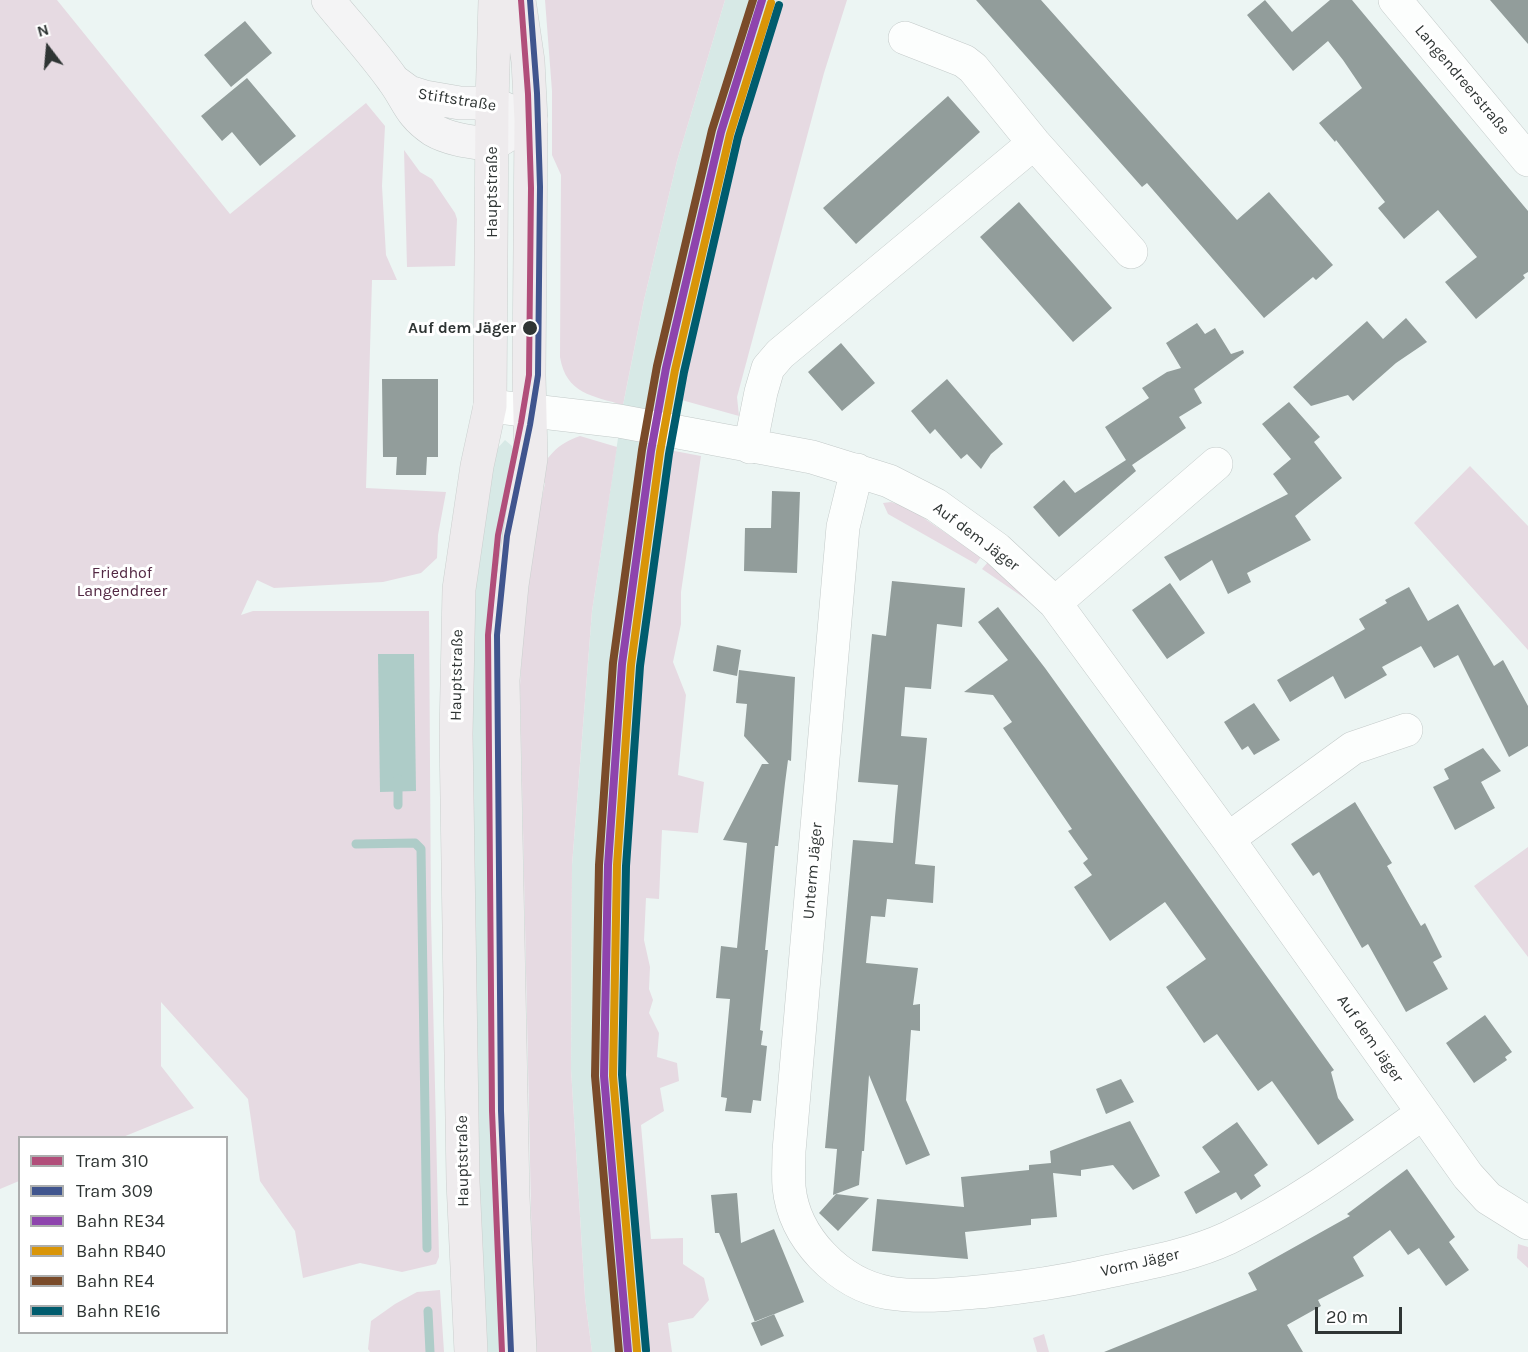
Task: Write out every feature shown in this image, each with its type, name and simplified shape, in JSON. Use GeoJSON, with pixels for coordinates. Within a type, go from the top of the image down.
{"type":"FeatureCollection","features":[{"type":"Feature","properties":{"kind":"main road","name":"Hauptstraße"},"geometry":{"type":"LineString","coordinates":[[471,1352],[462,1171],[456,734],[459,589],[477,466],[490,406],[495,0]]}},
{"type":"Feature","properties":{"kind":"main road"},"geometry":{"type":"LineString","coordinates":[[519,0],[528,61],[531,120],[531,458],[512,585],[503,680],[513,1196],[520,1352]]}},
{"type":"Feature","properties":{"kind":"street","name":"Stiftstraße"},"geometry":{"type":"LineString","coordinates":[[328,0],[394,81],[405,103],[416,116],[433,129],[460,139],[492,145],[531,120]]}},
{"type":"Feature","properties":{"kind":"street","name":"Langendreerstraße"},"geometry":{"type":"LineString","coordinates":[[1395,0],[1528,160]]}},
{"type":"Feature","properties":{"kind":"street"},"geometry":{"type":"LineString","coordinates":[[905,38],[964,60],[1131,252]]}},
{"type":"Feature","properties":{"kind":"street","name":"Stiftstraße"},"geometry":{"type":"LineString","coordinates":[[394,81],[409,92],[425,98],[460,103],[492,103],[531,120]]}},
{"type":"Feature","properties":{"kind":"street"},"geometry":{"type":"LineString","coordinates":[[750,447],[768,368],[780,354],[1034,143]]}},
{"type":"Feature","properties":{"kind":"street","name":"Auf dem Jäger"},"geometry":{"type":"LineString","coordinates":[[490,406],[619,421],[812,457],[889,481],[936,505],[997,549],[1055,603],[1228,839],[1468,1176],[1488,1198],[1528,1223]]}},
{"type":"Feature","properties":{"kind":"street"},"geometry":{"type":"LineString","coordinates":[[1055,603],[1216,464]]}},
{"type":"Feature","properties":{"kind":"street","name":"Unterm Jäger"},"geometry":{"type":"LineString","coordinates":[[828,1262],[805,1234],[792,1201],[789,1188],[789,1151],[843,527],[857,470]]}},
{"type":"Feature","properties":{"kind":"street"},"geometry":{"type":"LineString","coordinates":[[1228,839],[1353,748],[1406,730]]}},
{"type":"Feature","properties":{"kind":"street","name":"Vorm Jäger"},"geometry":{"type":"LineString","coordinates":[[828,1262],[846,1276],[874,1289],[909,1295],[945,1295],[1042,1286],[1172,1256],[1206,1247],[1229,1237],[1306,1195],[1423,1113]]}},
{"type":"Feature","properties":{"kind":"shaded area"},"geometry":{"type":"Polygon","coordinates":[[[725,0],[783,0],[735,156],[705,277],[678,399],[644,622],[631,778],[626,890],[635,1240],[644,1352],[592,1352],[585,1298],[571,1069],[572,865],[592,611],[623,405],[644,300],[677,161],[725,0]]]}},
{"type":"Feature","properties":{"kind":"shaded area"},"geometry":{"type":"Polygon","coordinates":[[[505,440],[512,446],[517,460],[509,1352],[479,1352],[464,634],[495,451],[505,440]]]}},
{"type":"Feature","properties":{"kind":"green space","name":"Friedhof Langendreer"},"geometry":{"type":"Polygon","coordinates":[[[0,0],[57,0],[230,214],[366,103],[385,126],[382,186],[386,255],[397,280],[372,280],[366,488],[446,492],[438,535],[437,558],[421,573],[383,582],[274,588],[257,580],[241,615],[253,611],[429,611],[431,916],[439,1257],[436,1264],[402,1272],[360,1263],[303,1278],[295,1231],[260,1181],[248,1099],[161,1002],[161,1066],[194,1108],[125,1136],[18,1136],[18,1181],[0,1189],[0,0]]]}},
{"type":"Feature","properties":{"kind":"green space"},"geometry":{"type":"Polygon","coordinates":[[[545,0],[725,0],[677,161],[644,300],[623,405],[582,392],[568,379],[560,357],[561,175],[552,155],[552,91],[545,0]]]}},
{"type":"Feature","properties":{"kind":"green space"},"geometry":{"type":"Polygon","coordinates":[[[783,0],[847,0],[824,73],[737,397],[739,416],[678,399],[735,156],[783,0]]]}},
{"type":"Feature","properties":{"kind":"green space"},"geometry":{"type":"Polygon","coordinates":[[[404,150],[420,172],[432,179],[455,213],[457,219],[455,266],[407,267],[404,150]]]}},
{"type":"Feature","properties":{"kind":"green space"},"geometry":{"type":"Polygon","coordinates":[[[580,436],[617,447],[592,611],[572,865],[571,1069],[585,1298],[592,1352],[534,1352],[520,685],[527,573],[545,483],[537,480],[553,452],[580,436]]]}},
{"type":"Feature","properties":{"kind":"green space"},"geometry":{"type":"Polygon","coordinates":[[[669,450],[701,456],[681,592],[681,624],[673,662],[686,695],[678,775],[704,782],[698,833],[662,830],[659,899],[646,898],[644,940],[650,967],[649,989],[653,1000],[649,1013],[659,1033],[657,1057],[677,1063],[679,1081],[660,1088],[664,1111],[641,1125],[651,1239],[683,1238],[683,1264],[704,1278],[709,1300],[693,1318],[668,1323],[672,1352],[644,1352],[636,1261],[623,1015],[626,890],[631,778],[644,622],[669,450]]]}},
{"type":"Feature","properties":{"kind":"green space"},"geometry":{"type":"Polygon","coordinates":[[[1470,466],[1528,526],[1528,650],[1414,523],[1470,466]]]}},
{"type":"Feature","properties":{"kind":"green space"},"geometry":{"type":"Polygon","coordinates":[[[891,502],[909,508],[981,557],[976,564],[888,514],[883,503],[891,502]]]}},
{"type":"Feature","properties":{"kind":"green space"},"geometry":{"type":"Polygon","coordinates":[[[988,562],[1033,604],[982,569],[988,562]]]}},
{"type":"Feature","properties":{"kind":"green space"},"geometry":{"type":"Polygon","coordinates":[[[1528,847],[1528,957],[1474,886],[1528,847]]]}},
{"type":"Feature","properties":{"kind":"green space"},"geometry":{"type":"Polygon","coordinates":[[[1518,1244],[1528,1247],[1528,1268],[1517,1258],[1518,1244]]]}},
{"type":"Feature","properties":{"kind":"green space"},"geometry":{"type":"Polygon","coordinates":[[[440,1290],[444,1352],[370,1352],[368,1349],[371,1321],[417,1292],[440,1290]]]}},
{"type":"Feature","properties":{"kind":"green space"},"geometry":{"type":"Polygon","coordinates":[[[1044,1334],[1049,1352],[1037,1352],[1033,1338],[1044,1334]]]}},
{"type":"Feature","properties":{"kind":"water"},"geometry":{"type":"Polygon","coordinates":[[[378,654],[414,654],[416,791],[380,792],[378,654]]]}},
{"type":"Feature","properties":{"kind":"building"},"geometry":{"type":"Polygon","coordinates":[[[976,0],[1041,0],[1237,220],[1269,192],[1333,265],[1316,280],[1313,277],[1264,318],[1147,183],[1142,187],[976,0]]]}},
{"type":"Feature","properties":{"kind":"building"},"geometry":{"type":"Polygon","coordinates":[[[1265,0],[1292,32],[1330,0],[1352,0],[1528,211],[1528,272],[1523,275],[1525,278],[1476,319],[1445,282],[1477,257],[1438,210],[1404,239],[1378,208],[1385,202],[1336,140],[1335,142],[1319,123],[1362,88],[1328,41],[1293,71],[1247,15],[1265,0]]]}},
{"type":"Feature","properties":{"kind":"building"},"geometry":{"type":"Polygon","coordinates":[[[1490,0],[1528,0],[1528,44],[1490,0]]]}},
{"type":"Feature","properties":{"kind":"building"},"geometry":{"type":"Polygon","coordinates":[[[245,21],[272,53],[231,87],[204,55],[245,21]]]}},
{"type":"Feature","properties":{"kind":"building"},"geometry":{"type":"Polygon","coordinates":[[[247,78],[296,136],[260,166],[232,132],[222,141],[201,116],[247,78]]]}},
{"type":"Feature","properties":{"kind":"building"},"geometry":{"type":"Polygon","coordinates":[[[948,96],[980,132],[856,244],[823,208],[948,96]]]}},
{"type":"Feature","properties":{"kind":"building"},"geometry":{"type":"Polygon","coordinates":[[[1019,202],[1112,308],[1073,342],[980,237],[1019,202]]]}},
{"type":"Feature","properties":{"kind":"building"},"geometry":{"type":"Polygon","coordinates":[[[1406,318],[1427,342],[1396,363],[1353,401],[1348,395],[1311,406],[1293,387],[1367,321],[1383,339],[1406,318]]]}},
{"type":"Feature","properties":{"kind":"building"},"geometry":{"type":"Polygon","coordinates":[[[1197,323],[1205,334],[1215,328],[1231,354],[1243,350],[1244,353],[1194,389],[1202,403],[1179,417],[1186,428],[1132,465],[1136,471],[1059,537],[1033,507],[1064,480],[1075,493],[1126,460],[1105,427],[1149,398],[1142,388],[1167,372],[1181,368],[1166,343],[1197,323]]]}},
{"type":"Feature","properties":{"kind":"building"},"geometry":{"type":"Polygon","coordinates":[[[841,343],[875,383],[842,411],[808,372],[841,343]]]}},
{"type":"Feature","properties":{"kind":"building"},"geometry":{"type":"Polygon","coordinates":[[[382,379],[438,379],[438,457],[427,457],[426,475],[396,475],[397,457],[383,457],[382,379]]]}},
{"type":"Feature","properties":{"kind":"building"},"geometry":{"type":"Polygon","coordinates":[[[947,379],[1003,444],[991,454],[981,469],[967,454],[961,459],[935,429],[930,434],[911,411],[947,379]]]}},
{"type":"Feature","properties":{"kind":"building"},"geometry":{"type":"Polygon","coordinates":[[[1289,402],[1320,437],[1314,442],[1342,478],[1295,516],[1311,540],[1247,573],[1251,582],[1228,594],[1212,560],[1180,581],[1164,557],[1288,494],[1273,474],[1291,459],[1262,424],[1289,402]]]}},
{"type":"Feature","properties":{"kind":"building"},"geometry":{"type":"Polygon","coordinates":[[[772,491],[800,492],[797,573],[744,571],[745,528],[771,528],[772,491]]]}},
{"type":"Feature","properties":{"kind":"building"},"geometry":{"type":"Polygon","coordinates":[[[892,581],[965,588],[962,627],[937,624],[931,689],[905,687],[901,736],[927,738],[915,864],[935,866],[933,903],[887,899],[885,917],[871,916],[866,963],[918,968],[913,1005],[920,1004],[920,1031],[911,1030],[906,1100],[930,1155],[906,1165],[869,1075],[864,1151],[862,1151],[859,1185],[833,1195],[837,1149],[825,1148],[853,840],[893,843],[898,785],[858,782],[872,634],[886,636],[892,581]]]}},
{"type":"Feature","properties":{"kind":"building"},"geometry":{"type":"Polygon","coordinates":[[[1170,583],[1205,633],[1167,659],[1132,610],[1170,583]]]}},
{"type":"Feature","properties":{"kind":"building"},"geometry":{"type":"Polygon","coordinates":[[[1409,587],[1428,621],[1458,604],[1494,666],[1503,660],[1528,706],[1528,746],[1509,757],[1458,655],[1434,668],[1421,646],[1382,667],[1387,675],[1345,699],[1333,676],[1290,702],[1277,680],[1365,629],[1359,619],[1387,603],[1385,600],[1409,587]]]}},
{"type":"Feature","properties":{"kind":"building"},"geometry":{"type":"Polygon","coordinates":[[[998,607],[1045,668],[1334,1070],[1331,1072],[1338,1098],[1354,1120],[1318,1145],[1272,1081],[1258,1091],[1217,1034],[1204,1043],[1166,987],[1206,959],[1165,902],[1110,941],[1074,887],[1092,875],[1083,863],[1088,859],[1068,831],[1072,829],[1003,728],[1012,722],[993,695],[964,692],[1008,660],[978,622],[998,607]]]}},
{"type":"Feature","properties":{"kind":"building"},"geometry":{"type":"Polygon","coordinates":[[[717,645],[741,650],[737,676],[713,671],[717,645]]]}},
{"type":"Feature","properties":{"kind":"building"},"geometry":{"type":"Polygon","coordinates":[[[739,670],[795,677],[791,761],[788,760],[778,846],[775,846],[765,950],[768,950],[760,1030],[763,1031],[761,1045],[767,1046],[761,1101],[753,1100],[751,1113],[725,1111],[727,1098],[721,1097],[730,999],[716,998],[721,946],[737,948],[747,843],[723,840],[762,764],[769,764],[744,736],[747,704],[736,703],[739,670]]]}},
{"type":"Feature","properties":{"kind":"building"},"geometry":{"type":"Polygon","coordinates":[[[1254,703],[1280,740],[1254,755],[1248,746],[1242,750],[1224,722],[1254,703]]]}},
{"type":"Feature","properties":{"kind":"building"},"geometry":{"type":"Polygon","coordinates":[[[1483,748],[1501,771],[1481,782],[1495,808],[1455,830],[1433,787],[1449,779],[1444,769],[1483,748]]]}},
{"type":"Feature","properties":{"kind":"building"},"geometry":{"type":"Polygon","coordinates":[[[1355,802],[1392,863],[1387,866],[1421,926],[1425,923],[1442,957],[1433,962],[1448,989],[1406,1012],[1368,944],[1362,948],[1319,872],[1313,876],[1291,844],[1355,802]]]}},
{"type":"Feature","properties":{"kind":"building"},"geometry":{"type":"Polygon","coordinates":[[[1485,1015],[1512,1052],[1505,1057],[1507,1060],[1474,1083],[1446,1043],[1485,1015]]]}},
{"type":"Feature","properties":{"kind":"building"},"geometry":{"type":"Polygon","coordinates":[[[1121,1079],[1134,1102],[1106,1114],[1096,1089],[1121,1079]]]}},
{"type":"Feature","properties":{"kind":"building"},"geometry":{"type":"Polygon","coordinates":[[[1130,1121],[1160,1176],[1133,1190],[1113,1165],[1081,1170],[1081,1176],[1053,1173],[1057,1217],[1031,1219],[1031,1225],[965,1232],[968,1259],[872,1251],[877,1199],[964,1207],[961,1177],[1029,1170],[1029,1165],[1051,1163],[1050,1151],[1130,1121]]]}},
{"type":"Feature","properties":{"kind":"building"},"geometry":{"type":"Polygon","coordinates":[[[1237,1122],[1268,1165],[1254,1175],[1261,1186],[1241,1200],[1236,1192],[1196,1214],[1184,1192],[1220,1172],[1202,1147],[1237,1122]]]}},
{"type":"Feature","properties":{"kind":"building"},"geometry":{"type":"Polygon","coordinates":[[[1407,1169],[1455,1237],[1449,1242],[1469,1270],[1446,1286],[1419,1248],[1408,1255],[1390,1230],[1353,1257],[1364,1276],[1318,1300],[1321,1306],[1287,1325],[1303,1352],[1104,1352],[1257,1290],[1248,1273],[1350,1216],[1347,1214],[1407,1169]]]}},
{"type":"Feature","properties":{"kind":"building"},"geometry":{"type":"Polygon","coordinates":[[[737,1193],[741,1243],[774,1229],[804,1302],[755,1322],[719,1233],[715,1233],[711,1195],[737,1193]]]}},
{"type":"Feature","properties":{"kind":"building"},"geometry":{"type":"Polygon","coordinates":[[[836,1194],[869,1198],[838,1231],[819,1213],[836,1194]]]}},
{"type":"Feature","properties":{"kind":"building"},"geometry":{"type":"Polygon","coordinates":[[[774,1314],[784,1336],[761,1346],[751,1323],[774,1314]]]}},
{"type":"Feature","properties":{"kind":"waterway"},"geometry":{"type":"LineString","coordinates":[[398,779],[398,805]]}},
{"type":"Feature","properties":{"kind":"waterway"},"geometry":{"type":"LineString","coordinates":[[356,844],[415,843],[421,849],[427,1248]]}},
{"type":"Feature","properties":{"kind":"waterway"},"geometry":{"type":"LineString","coordinates":[[428,1311],[430,1352]]}},
{"type":"Feature","properties":{"kind":"tram line","name":"310"},"geometry":{"type":"LineString","coordinates":[[502,1352],[492,1111],[488,635],[498,535],[529,375],[531,188],[528,94],[521,0]]}},
{"type":"Feature","properties":{"kind":"tram line","name":"309"},"geometry":{"type":"LineString","coordinates":[[511,1352],[501,1111],[497,635],[507,536],[538,375],[540,187],[537,93],[530,0]]}},
{"type":"Feature","properties":{"kind":"rail line","name":"RE4"},"geometry":{"type":"LineString","coordinates":[[619,1352],[595,1076],[599,865],[613,663],[642,450],[657,366],[712,130],[753,0]]}},
{"type":"Feature","properties":{"kind":"rail line","name":"RE34"},"geometry":{"type":"LineString","coordinates":[[628,1352],[604,1076],[608,865],[622,664],[651,451],[666,368],[721,132],[762,0]]}},
{"type":"Feature","properties":{"kind":"rail line","name":"RB40"},"geometry":{"type":"LineString","coordinates":[[637,1351],[613,1076],[617,865],[631,665],[660,452],[675,370],[730,134],[771,3]]}},
{"type":"Feature","properties":{"kind":"rail line","name":"RE16"},"geometry":{"type":"LineString","coordinates":[[646,1350],[622,1075],[626,866],[640,666],[669,454],[684,372],[738,137],[779,5]]}},
{"type":"Feature","properties":{"kind":"place","name":"Auf dem Jäger"},"geometry":{"type":"Point","coordinates":[530,328]}}]}
